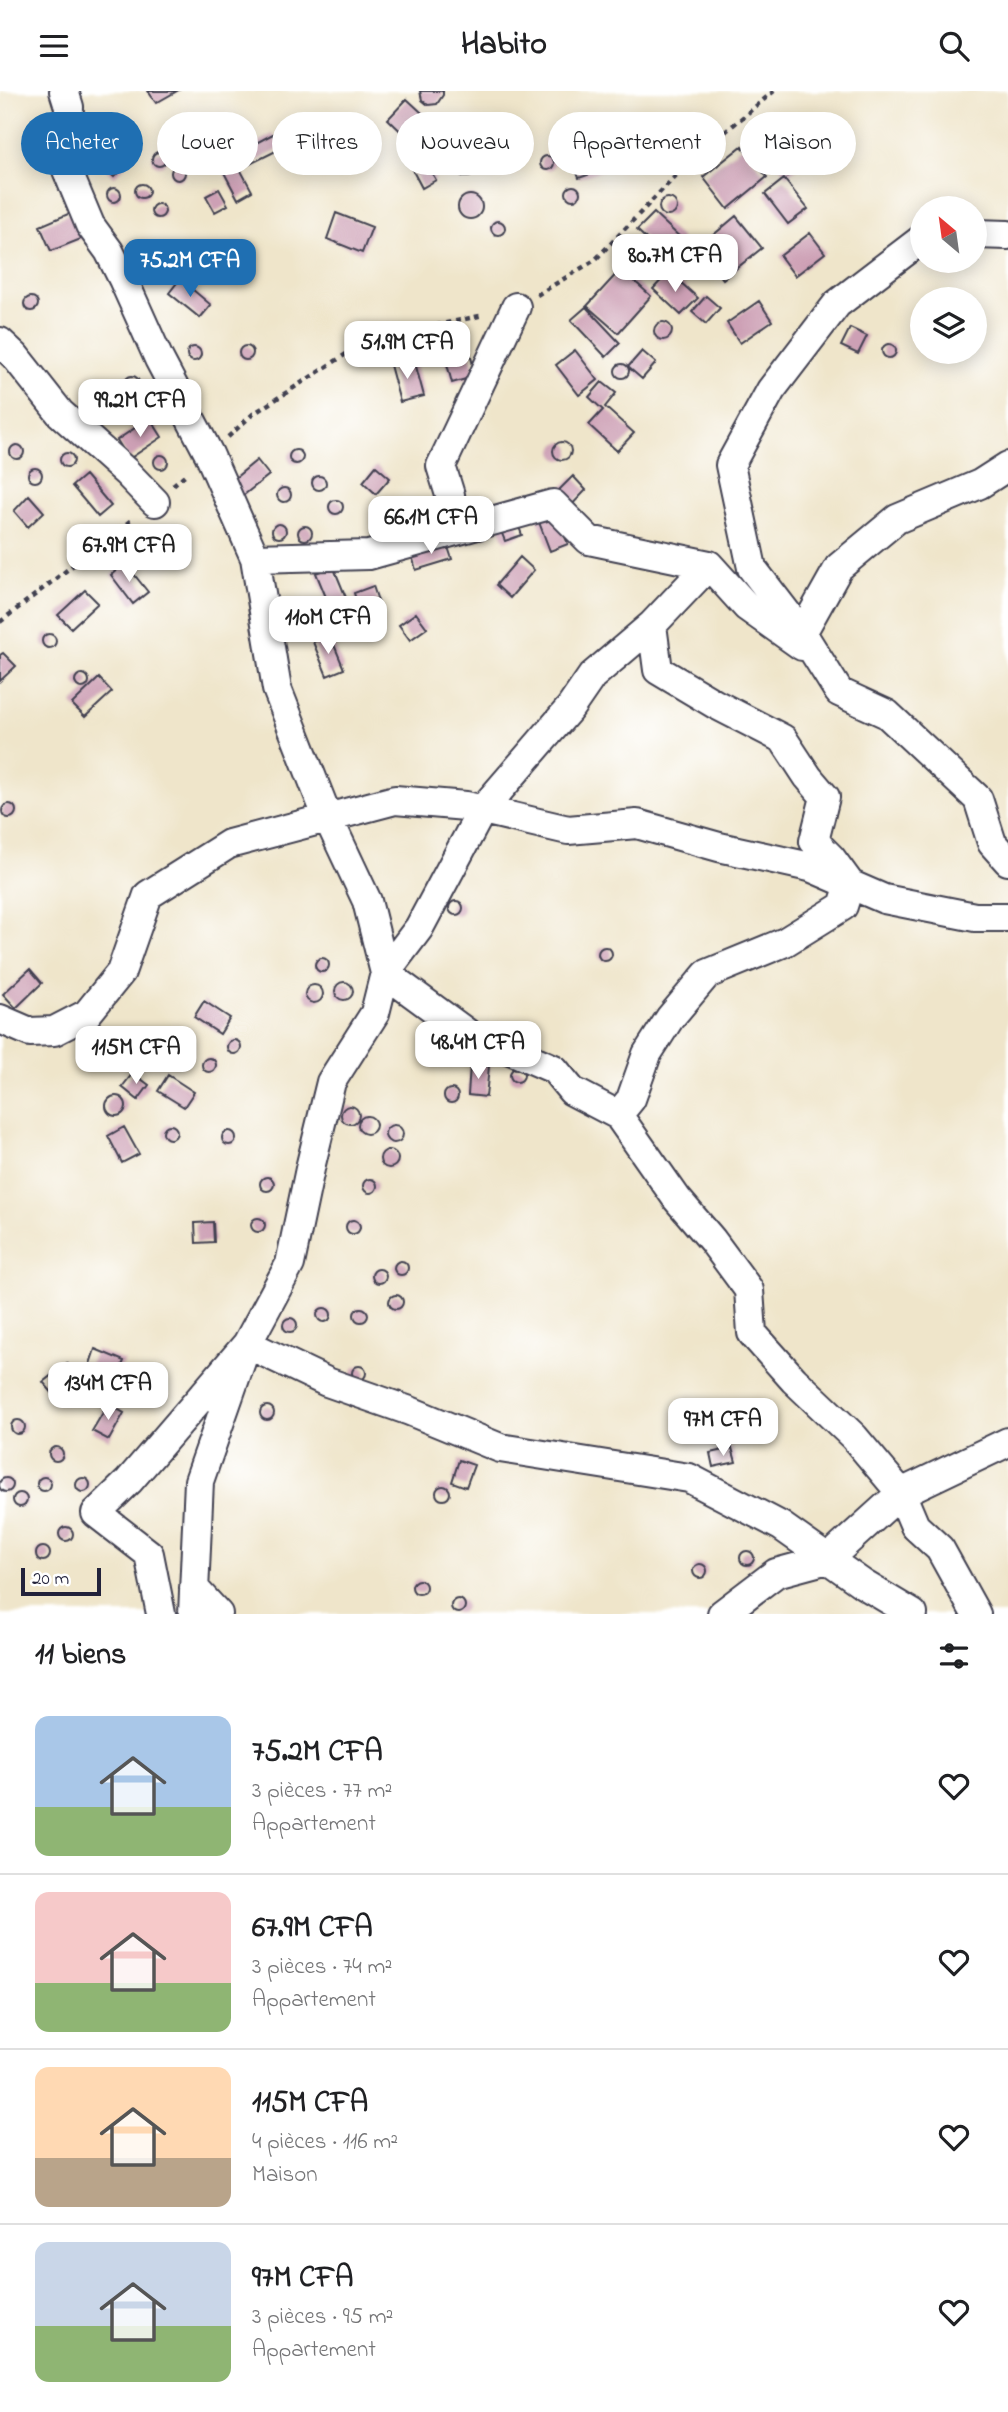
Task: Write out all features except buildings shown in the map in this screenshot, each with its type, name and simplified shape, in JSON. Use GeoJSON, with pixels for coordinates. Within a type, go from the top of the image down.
{"type":"FeatureCollection","features":[{"type":"Feature","properties":{"kind":"street"},"geometry":{"type":"LineString","coordinates":[[64,91],[69,107],[67,170],[90,225],[109,251],[159,359],[209,454],[255,558],[277,689],[327,816],[367,901],[385,973],[475,1039],[494,1043],[554,1069],[572,1091],[618,1115],[677,1199],[749,1290],[752,1333],[794,1380],[854,1437],[901,1493],[915,1525],[940,1549],[976,1614]]}},
{"type":"Feature","properties":{"kind":"street"},"geometry":{"type":"LineString","coordinates":[[987,234],[1008,235]]}},
{"type":"Feature","properties":{"kind":"street"},"geometry":{"type":"LineString","coordinates":[[910,248],[837,304],[771,390],[730,465],[752,568],[809,644],[839,692],[887,714],[978,799],[992,843],[1008,861]]}},
{"type":"Feature","properties":{"kind":"street"},"geometry":{"type":"LineString","coordinates":[[455,531],[450,495],[442,466],[516,307]]}},
{"type":"Feature","properties":{"kind":"street"},"geometry":{"type":"LineString","coordinates":[[0,342],[15,356],[60,413],[155,502]]}},
{"type":"Feature","properties":{"kind":"street"},"geometry":{"type":"LineString","coordinates":[[809,644],[839,567],[897,519],[980,484],[1008,466]]}},
{"type":"Feature","properties":{"kind":"street"},"geometry":{"type":"LineString","coordinates":[[255,558],[369,555],[553,505],[589,540],[709,565],[747,607],[809,644]]}},
{"type":"Feature","properties":{"kind":"street"},"geometry":{"type":"LineString","coordinates":[[218,1614],[193,1601],[199,1481],[247,1344],[290,1264],[331,1082],[374,1013],[385,973],[419,927],[482,810],[570,708],[592,676],[652,625],[709,565]]}},
{"type":"Feature","properties":{"kind":"street"},"geometry":{"type":"LineString","coordinates":[[652,625],[658,670],[715,704],[783,739],[825,797],[814,841],[831,858],[850,884]]}},
{"type":"Feature","properties":{"kind":"street"},"geometry":{"type":"LineString","coordinates":[[0,1019],[30,1033],[54,1031],[88,1014],[121,972],[148,895],[229,843],[395,800],[466,806],[568,830],[637,824],[719,847],[810,867],[884,899],[975,918],[1008,917]]}},
{"type":"Feature","properties":{"kind":"street"},"geometry":{"type":"LineString","coordinates":[[618,1115],[631,1099],[647,1054],[670,1018],[707,974],[785,942],[843,906],[850,884]]}},
{"type":"Feature","properties":{"kind":"street"},"geometry":{"type":"LineString","coordinates":[[247,1344],[327,1382],[410,1411],[500,1448],[690,1478],[782,1526],[863,1584],[913,1614]]}},
{"type":"Feature","properties":{"kind":"street"},"geometry":{"type":"LineString","coordinates":[[161,1614],[149,1554],[96,1513],[129,1481],[247,1344]]}},
{"type":"Feature","properties":{"kind":"street"},"geometry":{"type":"LineString","coordinates":[[722,1614],[776,1573],[828,1559],[901,1493],[1008,1442]]}},
{"type":"Feature","properties":{"kind":"path"},"geometry":{"type":"LineString","coordinates":[[0,622],[155,502],[253,414],[368,339],[516,307],[595,261],[688,163],[774,91]]}}]}
